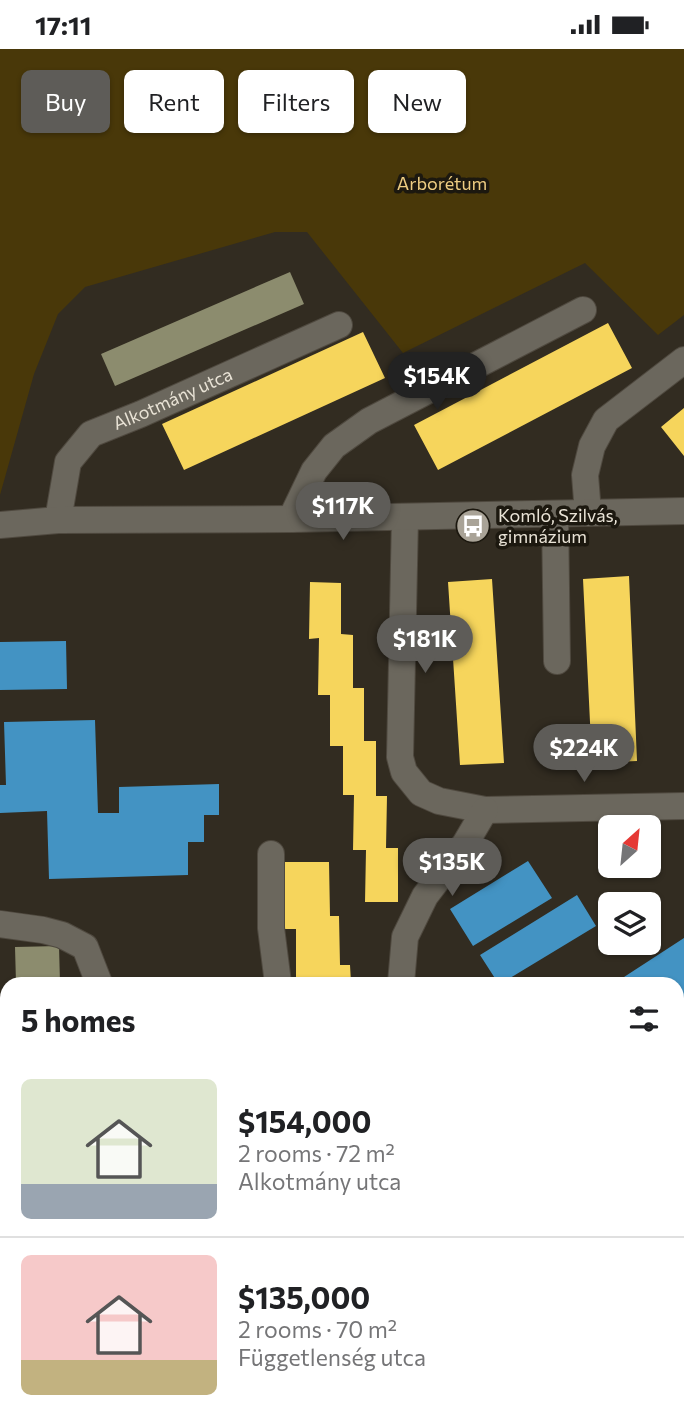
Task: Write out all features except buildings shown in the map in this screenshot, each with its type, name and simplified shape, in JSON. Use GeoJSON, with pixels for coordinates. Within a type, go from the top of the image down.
{"type":"FeatureCollection","features":[{"type":"Feature","properties":{"kind":"street"},"geometry":{"type":"LineString","coordinates":[[291,519],[314,471],[334,446],[369,421],[583,310]]}},
{"type":"Feature","properties":{"kind":"street","name":"Alkotmány utca"},"geometry":{"type":"LineString","coordinates":[[58,520],[68,462],[92,434],[339,325]]}},
{"type":"Feature","properties":{"kind":"street"},"geometry":{"type":"LineString","coordinates":[[588,513],[585,475],[592,446],[606,421],[684,361]]}},
{"type":"Feature","properties":{"kind":"street"},"geometry":{"type":"LineString","coordinates":[[0,525],[58,520],[291,519],[684,511]]}},
{"type":"Feature","properties":{"kind":"street"},"geometry":{"type":"LineString","coordinates":[[555,514],[557,661]]}},
{"type":"Feature","properties":{"kind":"street"},"geometry":{"type":"LineString","coordinates":[[405,517],[400,757],[404,772],[421,793],[439,801],[485,810],[684,806]]}},
{"type":"Feature","properties":{"kind":"street"},"geometry":{"type":"LineString","coordinates":[[402,977],[405,937],[425,896],[465,844],[485,810]]}},
{"type":"Feature","properties":{"kind":"street"},"geometry":{"type":"LineString","coordinates":[[271,854],[271,928],[277,977]]}},
{"type":"Feature","properties":{"kind":"street"},"geometry":{"type":"LineString","coordinates":[[0,924],[62,935],[85,947],[97,977]]}},
{"type":"Feature","properties":{"kind":"green space","name":"Arborétum"},"geometry":{"type":"Polygon","coordinates":[[[0,49],[684,49],[684,315],[658,335],[585,263],[403,353],[307,232],[275,232],[85,287],[58,314],[34,374],[0,495],[0,49]]]}},
{"type":"Feature","properties":{"kind":"place","name":"Komló, Szilvás, gimnázium"},"geometry":{"type":"Point","coordinates":[473,526]}}]}
